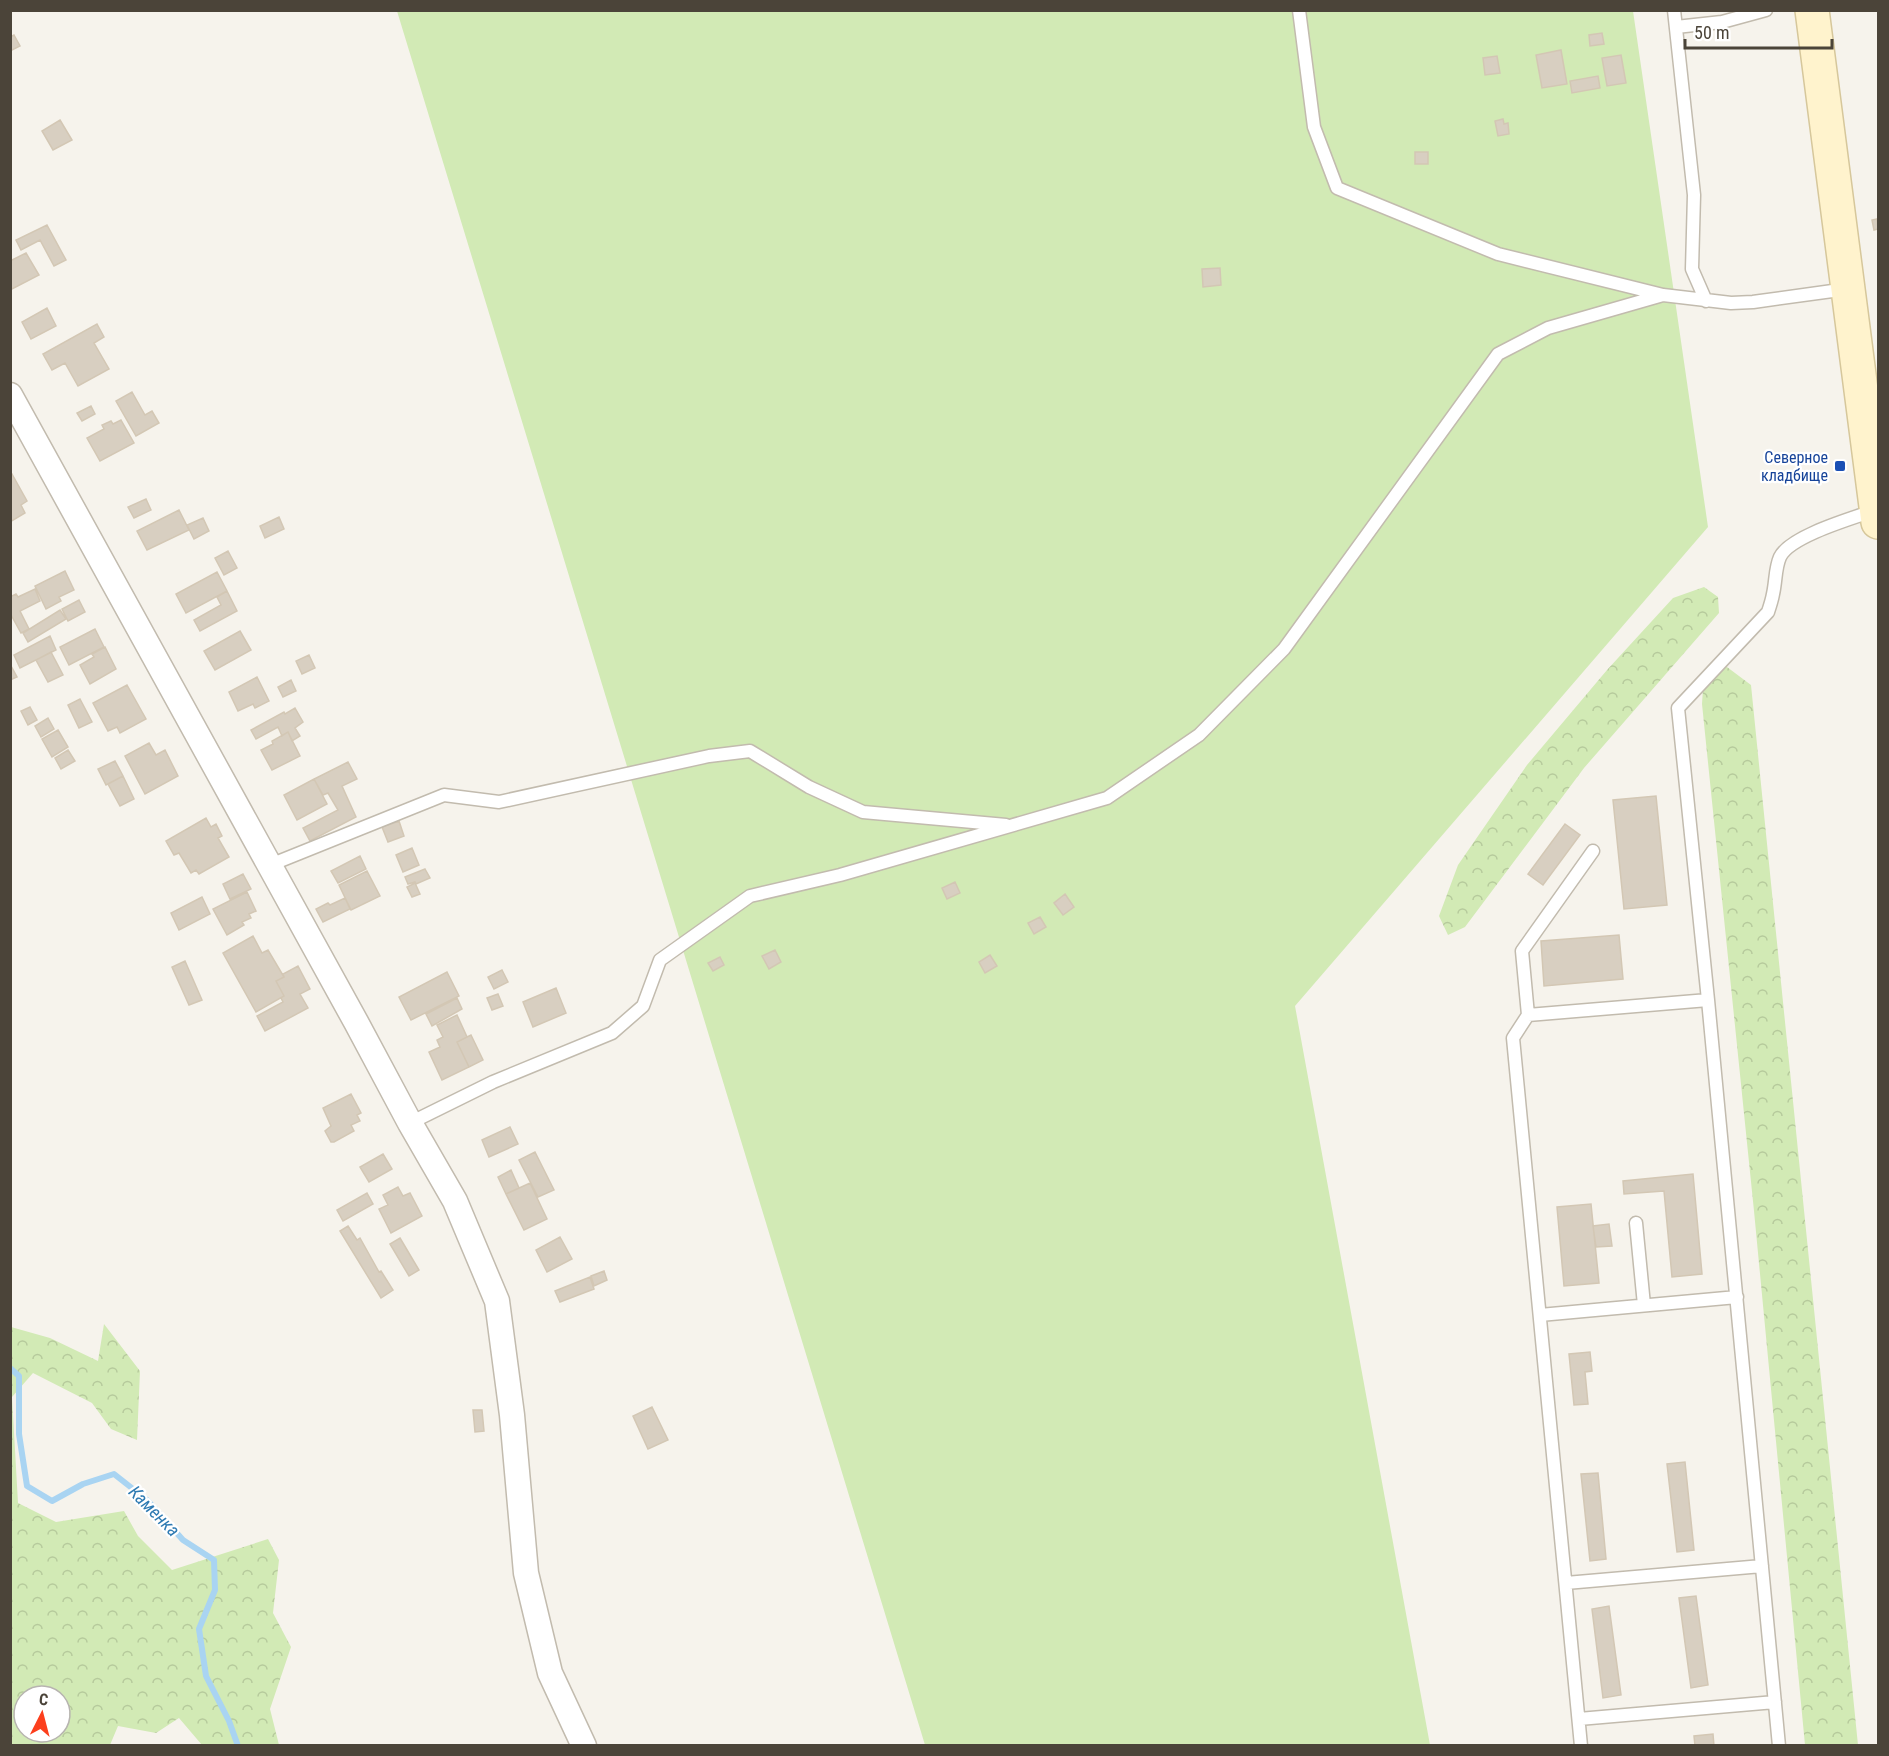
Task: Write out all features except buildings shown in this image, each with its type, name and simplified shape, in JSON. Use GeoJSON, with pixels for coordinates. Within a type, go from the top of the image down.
{"type":"FeatureCollection","features":[{"type":"Feature","properties":{"kind":"main road"},"geometry":{"type":"LineString","coordinates":[[1812,10],[1848,289],[1875,466],[1878,516]]}},
{"type":"Feature","properties":{"kind":"street"},"geometry":{"type":"LineString","coordinates":[[10,395],[455,1201],[497,1301],[512,1415],[526,1573],[550,1673],[584,1746]]}},
{"type":"Feature","properties":{"kind":"lane"},"geometry":{"type":"LineString","coordinates":[[1299,10],[1314,126],[1337,188],[1498,254],[1663,295],[1731,303],[1848,289]]}},
{"type":"Feature","properties":{"kind":"lane"},"geometry":{"type":"LineString","coordinates":[[1674,10],[1694,195],[1692,269],[1706,301]]}},
{"type":"Feature","properties":{"kind":"lane"},"geometry":{"type":"LineString","coordinates":[[1676,27],[1722,22],[1766,10]]}},
{"type":"Feature","properties":{"kind":"lane"},"geometry":{"type":"LineString","coordinates":[[410,1123],[493,1082],[612,1034],[643,1006],[660,960],[750,896],[840,875],[1107,798],[1199,735],[1284,649],[1498,354],[1548,328],[1663,295]]}},
{"type":"Feature","properties":{"kind":"lane"},"geometry":{"type":"LineString","coordinates":[[1779,1746],[1678,708],[1768,612],[1776,570],[1784,550],[1791,543],[1878,516]]}},
{"type":"Feature","properties":{"kind":"lane"},"geometry":{"type":"LineString","coordinates":[[270,865],[444,795],[499,802],[709,756],[750,751],[809,787],[862,812],[1013,826]]}},
{"type":"Feature","properties":{"kind":"lane"},"geometry":{"type":"LineString","coordinates":[[1581,1746],[1513,1038],[1528,1015],[1522,951],[1593,851]]}},
{"type":"Feature","properties":{"kind":"lane"},"geometry":{"type":"LineString","coordinates":[[1528,1015],[1708,1000]]}},
{"type":"Feature","properties":{"kind":"lane"},"geometry":{"type":"LineString","coordinates":[[1636,1223],[1644,1305]]}},
{"type":"Feature","properties":{"kind":"lane"},"geometry":{"type":"LineString","coordinates":[[1540,1315],[1737,1297]]}},
{"type":"Feature","properties":{"kind":"lane"},"geometry":{"type":"LineString","coordinates":[[1566,1583],[1762,1566]]}},
{"type":"Feature","properties":{"kind":"lane"},"geometry":{"type":"LineString","coordinates":[[1579,1719],[1775,1702]]}},
{"type":"Feature","properties":{"kind":"green space"},"geometry":{"type":"Polygon","coordinates":[[[397,11],[1633,11],[1708,527],[1295,1006],[1430,1745],[925,1745],[397,11]]]}},
{"type":"Feature","properties":{"kind":"green space"},"geometry":{"type":"Polygon","coordinates":[[[1704,587],[1718,597],[1719,613],[1584,768],[1465,927],[1448,935],[1439,916],[1458,865],[1527,765],[1607,670],[1673,598],[1704,587]]]}},
{"type":"Feature","properties":{"kind":"green space"},"geometry":{"type":"Polygon","coordinates":[[[1723,664],[1751,685],[1858,1745],[1805,1745],[1754,1211],[1702,704],[1704,673],[1723,664]]]}},
{"type":"Feature","properties":{"kind":"green space"},"geometry":{"type":"Polygon","coordinates":[[[104,1324],[140,1371],[137,1440],[111,1429],[92,1403],[33,1373],[12,1397],[18,1503],[56,1522],[124,1511],[138,1536],[172,1570],[268,1539],[279,1560],[273,1613],[291,1647],[270,1709],[279,1745],[202,1745],[179,1718],[156,1733],[118,1726],[110,1745],[11,1745],[11,1327],[50,1338],[98,1361],[104,1324]]]}},
{"type":"Feature","properties":{"kind":"waterway","name":"Каменка"},"geometry":{"type":"LineString","coordinates":[[10,1368],[19,1376],[19,1434],[27,1486],[52,1501],[83,1484],[114,1474],[147,1500],[183,1540],[214,1560],[215,1590],[199,1629],[206,1676],[229,1721],[238,1746]]}},
{"type":"Feature","properties":{"kind":"place","name":"Северное кладбище"},"geometry":{"type":"Point","coordinates":[1840,466]}}]}
